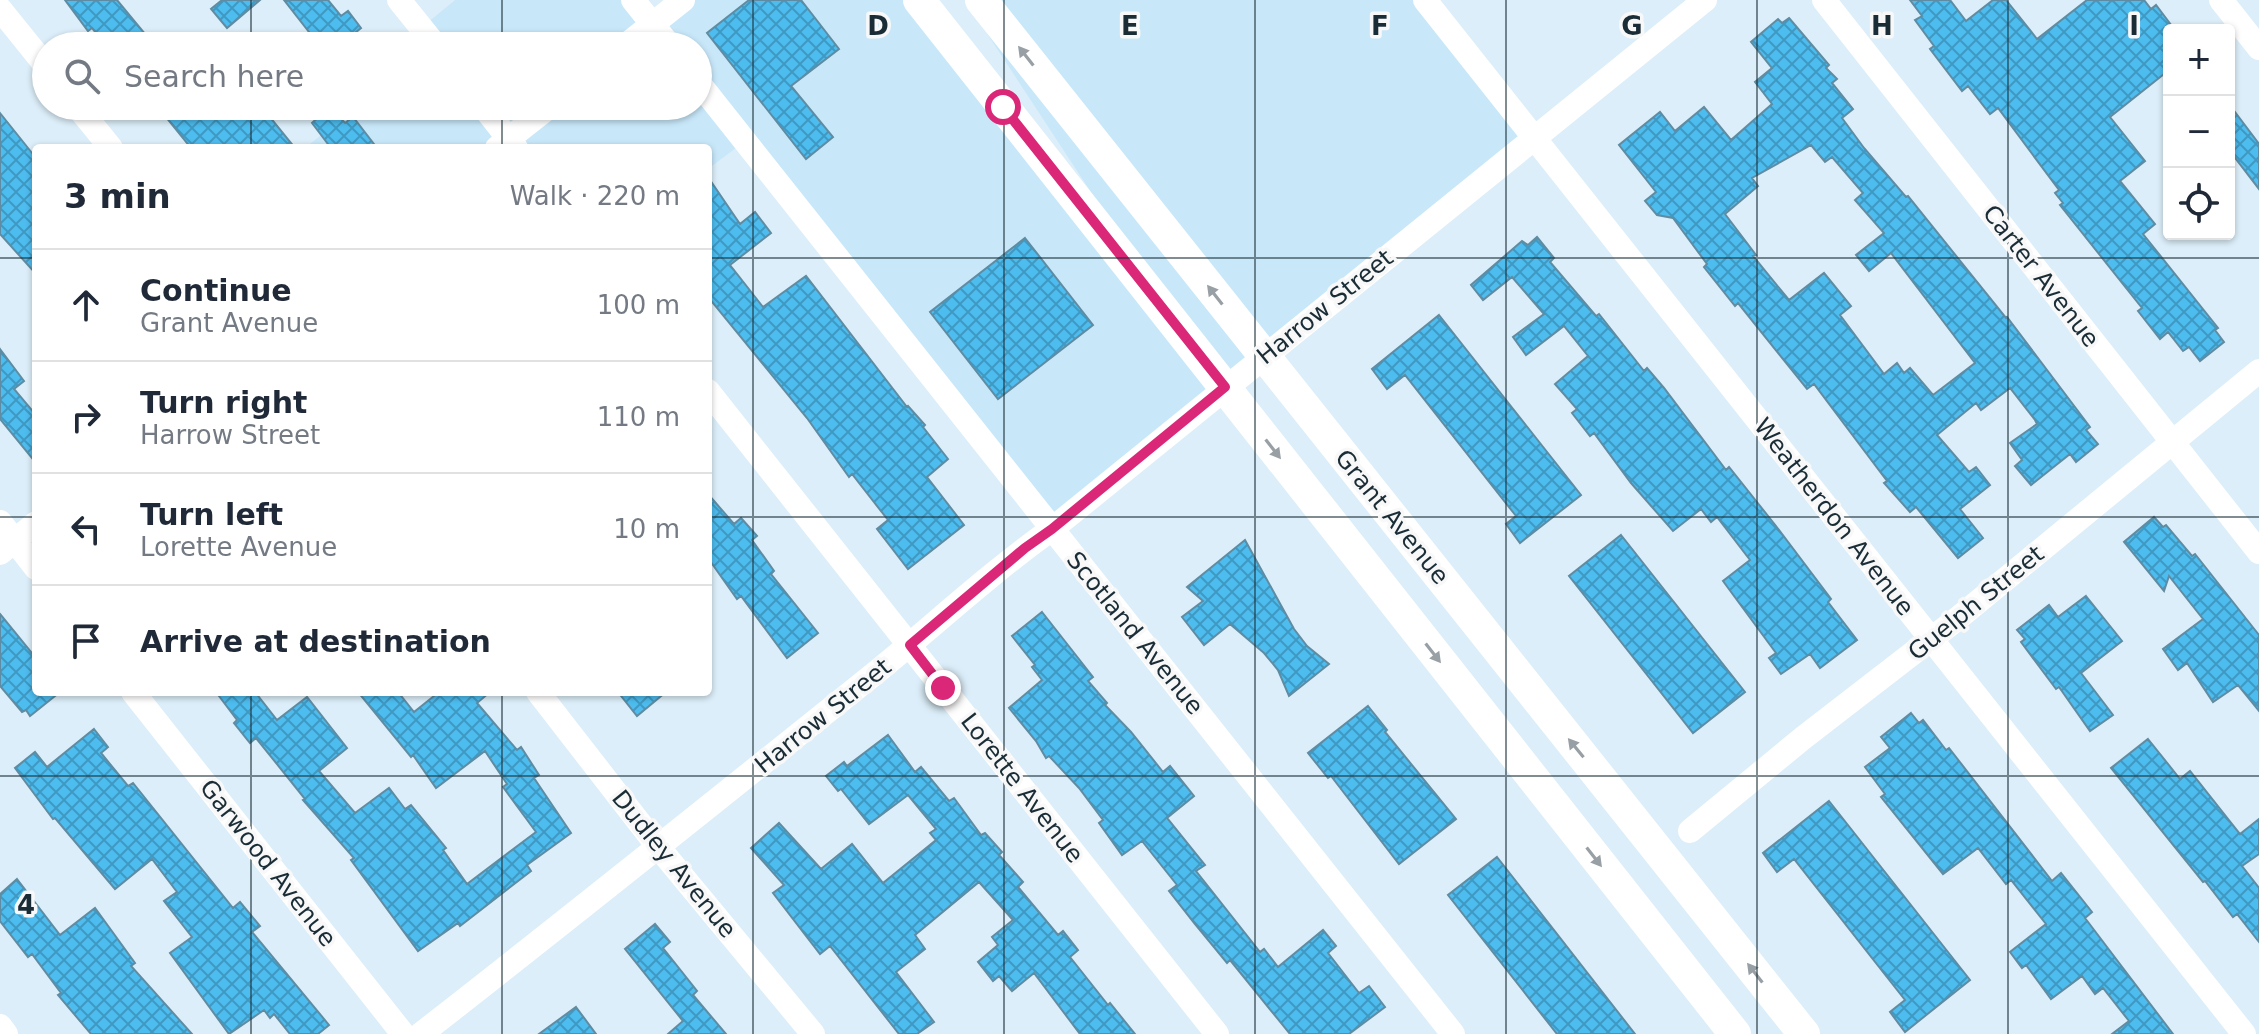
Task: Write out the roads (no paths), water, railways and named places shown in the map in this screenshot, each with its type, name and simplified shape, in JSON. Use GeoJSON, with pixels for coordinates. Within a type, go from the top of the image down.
{"type":"FeatureCollection","features":[{"type":"Feature","properties":{"kind":"main road"},"geometry":{"type":"LineString","coordinates":[[919,0],[1735,1034]]}},
{"type":"Feature","properties":{"kind":"main road","name":"Grant Avenue"},"geometry":{"type":"LineString","coordinates":[[981,0],[1804,1034]]}},
{"type":"Feature","properties":{"kind":"street"},"geometry":{"type":"LineString","coordinates":[[399,0],[425,32]]}},
{"type":"Feature","properties":{"kind":"street"},"geometry":{"type":"LineString","coordinates":[[633,0],[659,32]]}},
{"type":"Feature","properties":{"kind":"street"},"geometry":{"type":"LineString","coordinates":[[643,32],[683,0]]}},
{"type":"Feature","properties":{"kind":"street","name":"Weatherdon Avenue"},"geometry":{"type":"LineString","coordinates":[[1425,0],[2244,1034]]}},
{"type":"Feature","properties":{"kind":"street","name":"Harrow Street"},"geometry":{"type":"LineString","coordinates":[[421,1034],[659,848],[1025,548],[1705,0]]}},
{"type":"Feature","properties":{"kind":"street","name":"Carter Avenue"},"geometry":{"type":"LineString","coordinates":[[1824,0],[2259,552]]}},
{"type":"Feature","properties":{"kind":"street"},"geometry":{"type":"LineString","coordinates":[[2221,0],[2259,48]]}},
{"type":"Feature","properties":{"kind":"street"},"geometry":{"type":"LineString","coordinates":[[0,9],[32,49]]}},
{"type":"Feature","properties":{"kind":"street","name":"Scotland Avenue"},"geometry":{"type":"LineString","coordinates":[[712,100],[1449,1033]]}},
{"type":"Feature","properties":{"kind":"street"},"geometry":{"type":"LineString","coordinates":[[88,120],[108,144]]}},
{"type":"Feature","properties":{"kind":"street"},"geometry":{"type":"LineString","coordinates":[[492,120],[506,144]]}},
{"type":"Feature","properties":{"kind":"street"},"geometry":{"type":"LineString","coordinates":[[508,144],[535,120]]}},
{"type":"Feature","properties":{"kind":"street","name":"Guelph Street"},"geometry":{"type":"LineString","coordinates":[[1690,831],[1803,738],[1931,640],[2259,371]]}},
{"type":"Feature","properties":{"kind":"street","name":"Lorette Avenue"},"geometry":{"type":"LineString","coordinates":[[712,396],[1217,1034]]}},
{"type":"Feature","properties":{"kind":"street"},"geometry":{"type":"LineString","coordinates":[[32,525],[5,539],[32,564]]}},
{"type":"Feature","properties":{"kind":"street","name":"Garwood Avenue"},"geometry":{"type":"LineString","coordinates":[[136,696],[403,1034]]}},
{"type":"Feature","properties":{"kind":"street","name":"Dudley Avenue"},"geometry":{"type":"LineString","coordinates":[[541,696],[659,848],[813,1034]]}},
{"type":"Feature","properties":{"kind":"street"},"geometry":{"type":"LineString","coordinates":[[0,1026],[6,1034]]}}]}
